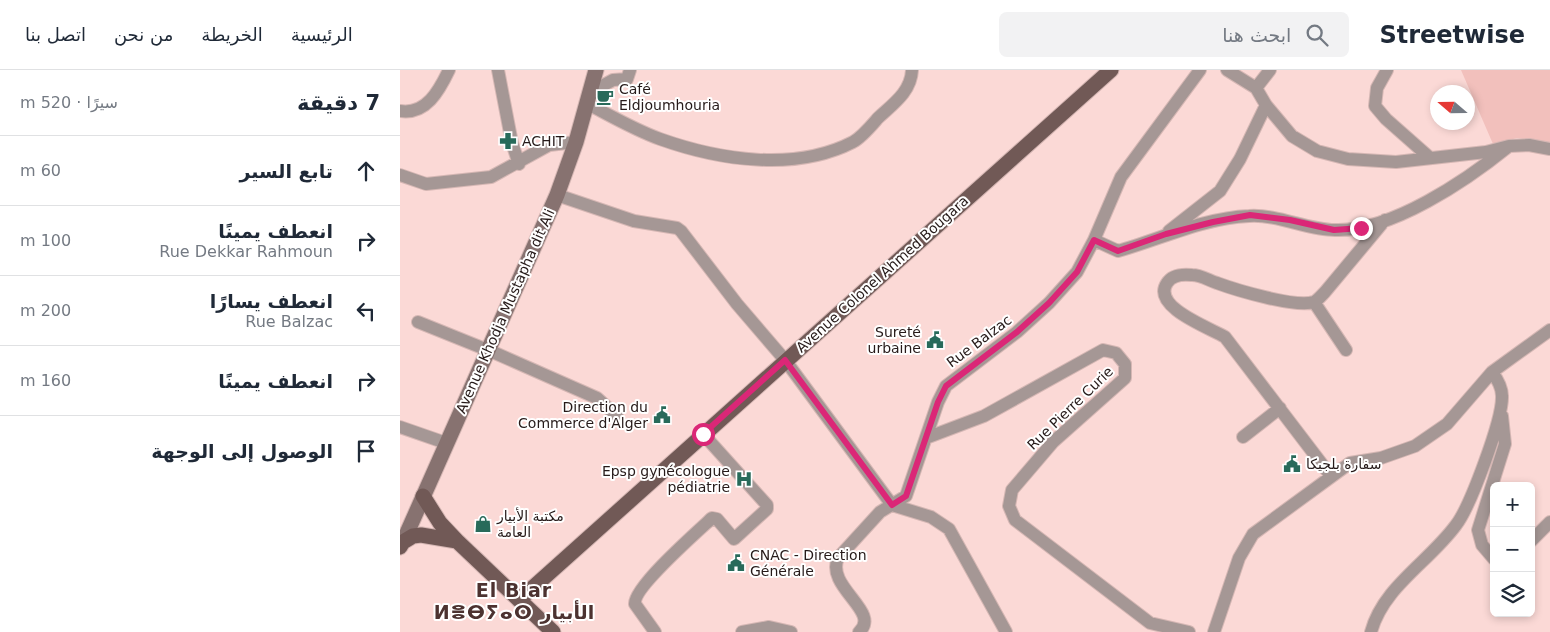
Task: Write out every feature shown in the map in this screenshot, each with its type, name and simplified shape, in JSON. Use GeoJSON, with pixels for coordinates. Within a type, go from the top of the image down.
{"type":"FeatureCollection","features":[{"type":"Feature","properties":{"kind":"main road","name":"Avenue Khodja Mustapha dit Ali"},"geometry":{"type":"LineString","coordinates":[[401,544],[557,195],[576,142],[596,70]]}},
{"type":"Feature","properties":{"kind":"main road","name":"Avenue Colonel Ahmed Bougara"},"geometry":{"type":"LineString","coordinates":[[520,600],[785,360],[1111,70]]}},
{"type":"Feature","properties":{"kind":"main road"},"geometry":{"type":"LineString","coordinates":[[423,496],[440,522],[457,541],[553,632]]}},
{"type":"Feature","properties":{"kind":"main road"},"geometry":{"type":"LineString","coordinates":[[401,544],[413,536],[420,535],[457,541]]}},
{"type":"Feature","properties":{"kind":"street"},"geometry":{"type":"LineString","coordinates":[[400,111],[411,113],[430,103],[449,70]]}},
{"type":"Feature","properties":{"kind":"street"},"geometry":{"type":"LineString","coordinates":[[498,70],[512,143],[519,164]]}},
{"type":"Feature","properties":{"kind":"street"},"geometry":{"type":"LineString","coordinates":[[630,70],[627,79],[613,80],[589,98],[658,138],[686,148],[756,160],[811,158],[855,141],[903,94],[911,80],[912,70]]}},
{"type":"Feature","properties":{"kind":"street","name":"Rue Balzac"},"geometry":{"type":"LineString","coordinates":[[859,632],[864,624],[863,614],[836,576],[836,562],[880,512],[906,496],[938,402],[946,386],[1017,332],[1049,303],[1077,272],[1094,240],[1121,177],[1200,70]]}},
{"type":"Feature","properties":{"kind":"street"},"geometry":{"type":"LineString","coordinates":[[1227,70],[1256,88],[1266,105],[1292,136],[1316,151],[1348,159],[1386,161],[1486,152],[1509,146],[1529,145],[1550,149]]}},
{"type":"Feature","properties":{"kind":"street"},"geometry":{"type":"LineString","coordinates":[[1256,88],[1270,70]]}},
{"type":"Feature","properties":{"kind":"street"},"geometry":{"type":"LineString","coordinates":[[1387,70],[1377,88],[1375,106],[1386,119],[1429,157]]}},
{"type":"Feature","properties":{"kind":"street"},"geometry":{"type":"LineString","coordinates":[[1166,234],[1220,191],[1240,159],[1266,105]]}},
{"type":"Feature","properties":{"kind":"street"},"geometry":{"type":"LineString","coordinates":[[400,175],[426,184],[450,183],[491,177],[519,164],[528,155],[549,145],[576,142]]}},
{"type":"Feature","properties":{"kind":"street"},"geometry":{"type":"LineString","coordinates":[[1094,240],[1118,251],[1166,234],[1250,215],[1290,220],[1334,230],[1361,228],[1385,220],[1432,198],[1473,175],[1509,146]]}},
{"type":"Feature","properties":{"kind":"street"},"geometry":{"type":"LineString","coordinates":[[557,195],[634,221],[677,228],[682,231],[737,304],[785,360],[892,505],[931,517],[949,529],[1006,632]]}},
{"type":"Feature","properties":{"kind":"street"},"geometry":{"type":"LineString","coordinates":[[1331,476],[1224,337],[1209,328],[1190,321],[1169,303],[1165,296],[1166,285],[1174,277],[1194,275],[1292,303],[1314,302],[1325,292],[1385,220]]}},
{"type":"Feature","properties":{"kind":"street"},"geometry":{"type":"LineString","coordinates":[[1314,302],[1346,350]]}},
{"type":"Feature","properties":{"kind":"street"},"geometry":{"type":"LineString","coordinates":[[418,322],[487,349],[597,398],[617,416]]}},
{"type":"Feature","properties":{"kind":"street"},"geometry":{"type":"LineString","coordinates":[[1214,632],[1239,558],[1253,534],[1350,463],[1381,458],[1415,446],[1447,424],[1492,372],[1550,330]]}},
{"type":"Feature","properties":{"kind":"street","name":"Rue Pierre Curie"},"geometry":{"type":"LineString","coordinates":[[926,438],[984,416],[1103,350],[1112,351],[1120,356],[1126,369],[1124,378],[1052,442],[1012,490],[1009,506],[1015,520],[1149,628]]}},
{"type":"Feature","properties":{"kind":"street"},"geometry":{"type":"LineString","coordinates":[[1490,554],[1482,545],[1478,530],[1505,444],[1501,413],[1501,388],[1492,372]]}},
{"type":"Feature","properties":{"kind":"street"},"geometry":{"type":"LineString","coordinates":[[1244,437],[1280,408]]}},
{"type":"Feature","properties":{"kind":"street"},"geometry":{"type":"LineString","coordinates":[[1371,632],[1384,602],[1433,552],[1456,525],[1465,510],[1501,413]]}},
{"type":"Feature","properties":{"kind":"street"},"geometry":{"type":"LineString","coordinates":[[400,428],[446,443]]}},
{"type":"Feature","properties":{"kind":"street"},"geometry":{"type":"LineString","coordinates":[[655,632],[635,604],[638,592],[681,546],[712,518],[717,519],[734,539],[765,512],[767,505],[703,434]]}},
{"type":"Feature","properties":{"kind":"street"},"geometry":{"type":"LineString","coordinates":[[1535,537],[1550,522]]}},
{"type":"Feature","properties":{"kind":"street"},"geometry":{"type":"LineString","coordinates":[[742,632],[769,627],[791,632]]}},
{"type":"Feature","properties":{"kind":"street"},"geometry":{"type":"LineString","coordinates":[[1149,628],[1189,632]]}},
{"type":"Feature","properties":{"kind":"shaded area"},"geometry":{"type":"Polygon","coordinates":[[[1461,70],[1550,70],[1550,143],[1517,138],[1493,144],[1475,102],[1475,85],[1467,85],[1461,70]]]}},
{"type":"Feature","properties":{"kind":"place","name":"Café Eldjoumhouria"},"geometry":{"type":"Point","coordinates":[605,97]}},
{"type":"Feature","properties":{"kind":"place","name":"ACHIT"},"geometry":{"type":"Point","coordinates":[508,141]}},
{"type":"Feature","properties":{"kind":"place","name":"Sureté urbaine"},"geometry":{"type":"Point","coordinates":[935,340]}},
{"type":"Feature","properties":{"kind":"place","name":"Direction du Commerce d'Alger"},"geometry":{"type":"Point","coordinates":[662,415]}},
{"type":"Feature","properties":{"kind":"place","name":"سفارة بلجيكا"},"geometry":{"type":"Point","coordinates":[1292,464]}},
{"type":"Feature","properties":{"kind":"place","name":"Epsp gynécologue pédiatrie"},"geometry":{"type":"Point","coordinates":[744,479]}},
{"type":"Feature","properties":{"kind":"place","name":"مكتبة الأبيار العامة"},"geometry":{"type":"Point","coordinates":[483,524]}},
{"type":"Feature","properties":{"kind":"place","name":"CNAC - Direction Générale"},"geometry":{"type":"Point","coordinates":[736,563]}},
{"type":"Feature","properties":{"kind":"district","name":"El Biar ⵍⴻⴱⵢⴰⵔ الأبيار"},"geometry":{"type":"Point","coordinates":[514,601]}},
{"type":"Feature","properties":{"kind":"route"},"geometry":{"type":"LineString","coordinates":[[703,434],[785,360],[892,505],[906,496],[938,402],[946,386],[993,348],[1017,332],[1049,303],[1077,272],[1094,240],[1118,251],[1166,234],[1250,215],[1290,220],[1334,230],[1361,228]]}}]}
